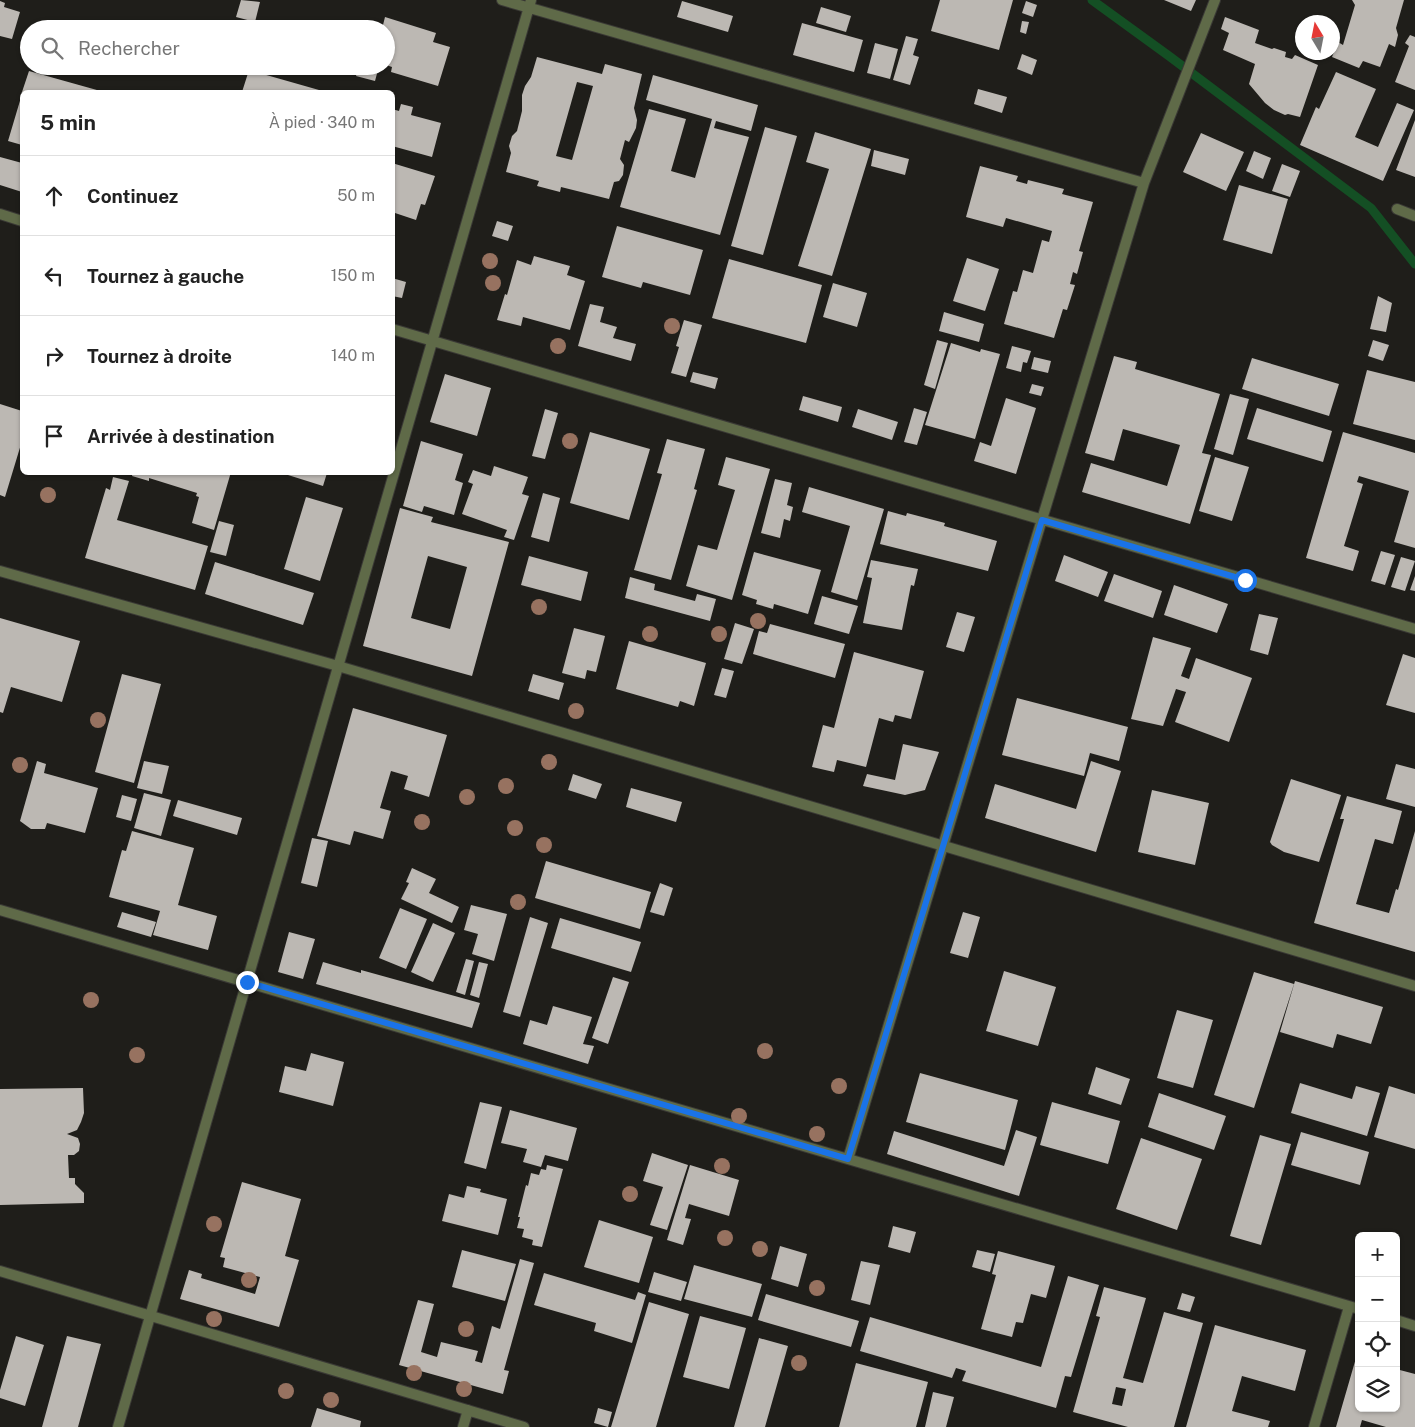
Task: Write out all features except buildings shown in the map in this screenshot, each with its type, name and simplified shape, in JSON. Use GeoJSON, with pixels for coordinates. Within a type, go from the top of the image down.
{"type":"FeatureCollection","features":[{"type":"Feature","properties":{"kind":"street"},"geometry":{"type":"LineString","coordinates":[[502,0],[530,4],[1144,183]]}},
{"type":"Feature","properties":{"kind":"street"},"geometry":{"type":"LineString","coordinates":[[848,1159],[1144,183],[1215,0]]}},
{"type":"Feature","properties":{"kind":"street"},"geometry":{"type":"LineString","coordinates":[[395,469],[530,4]]}},
{"type":"Feature","properties":{"kind":"street"},"geometry":{"type":"LineString","coordinates":[[1397,208],[1415,216]]}},
{"type":"Feature","properties":{"kind":"street"},"geometry":{"type":"LineString","coordinates":[[0,214],[20,219]]}},
{"type":"Feature","properties":{"kind":"street"},"geometry":{"type":"LineString","coordinates":[[395,330],[1415,629]]}},
{"type":"Feature","properties":{"kind":"street"},"geometry":{"type":"LineString","coordinates":[[118,1427],[393,475]]}},
{"type":"Feature","properties":{"kind":"street"},"geometry":{"type":"LineString","coordinates":[[0,570],[338,666],[1415,986]]}},
{"type":"Feature","properties":{"kind":"street"},"geometry":{"type":"LineString","coordinates":[[0,910],[1354,1308],[1314,1427]]}},
{"type":"Feature","properties":{"kind":"street"},"geometry":{"type":"LineString","coordinates":[[0,1271],[524,1427]]}},
{"type":"Feature","properties":{"kind":"street"},"geometry":{"type":"LineString","coordinates":[[1400,1321],[1415,1326]]}},
{"type":"Feature","properties":{"kind":"street"},"geometry":{"type":"LineString","coordinates":[[463,1427],[468,1410]]}},
{"type":"Feature","properties":{"kind":"waterway"},"geometry":{"type":"LineString","coordinates":[[1092,0],[1371,208],[1415,264]]}},
{"type":"Feature","properties":{"kind":"route"},"geometry":{"type":"LineString","coordinates":[[247,982],[848,1159],[1042,520],[1245,580]]}}]}
